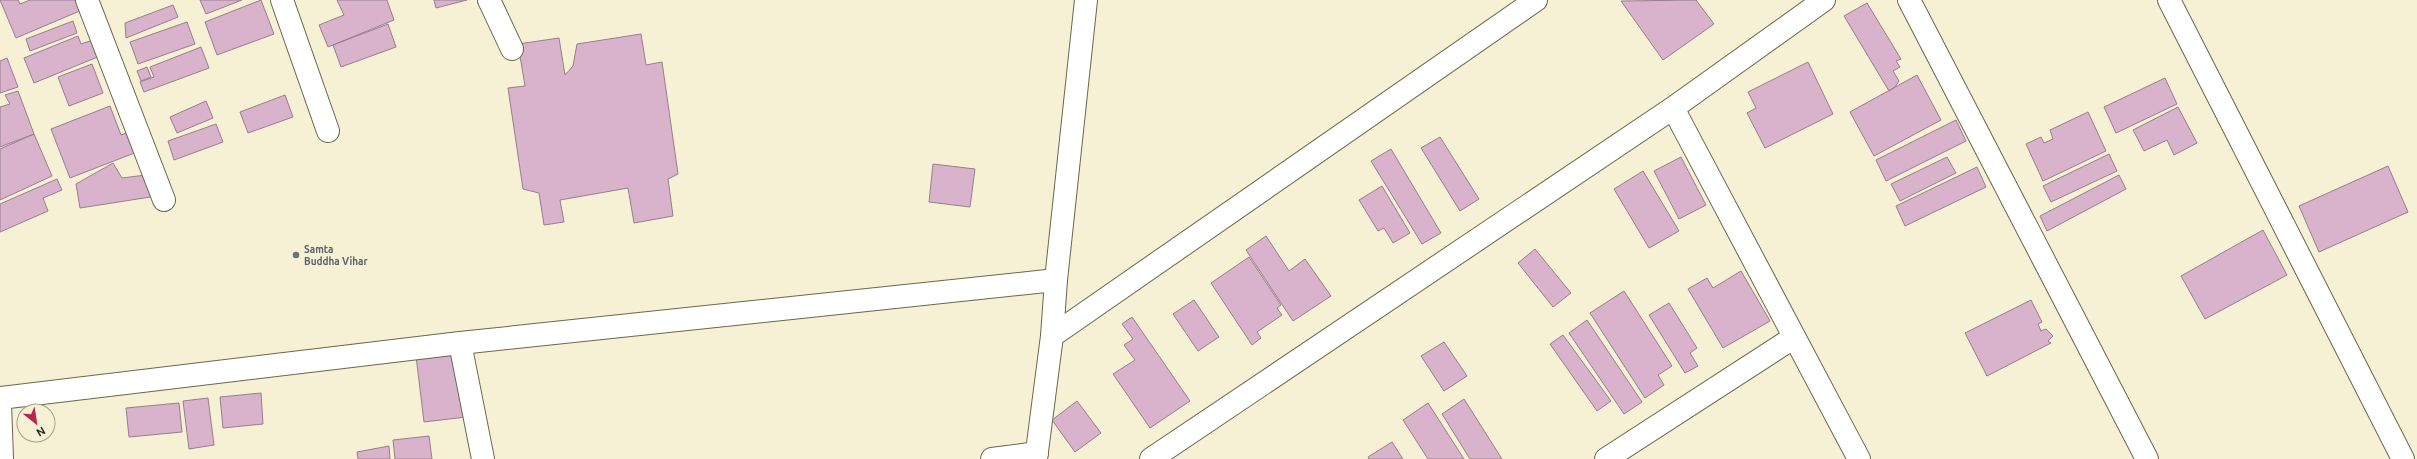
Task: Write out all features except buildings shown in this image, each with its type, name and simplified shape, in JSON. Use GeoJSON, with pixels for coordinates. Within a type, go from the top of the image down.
{"type":"FeatureCollection","features":[{"type":"Feature","properties":{"kind":"street"},"geometry":{"type":"LineString","coordinates":[[87,0],[164,200]]}},
{"type":"Feature","properties":{"kind":"street"},"geometry":{"type":"LineString","coordinates":[[282,0],[328,131]]}},
{"type":"Feature","properties":{"kind":"street"},"geometry":{"type":"LineString","coordinates":[[489,0],[512,49]]}},
{"type":"Feature","properties":{"kind":"street"},"geometry":{"type":"LineString","coordinates":[[992,459],[1037,456],[1052,336],[1056,280],[1086,0]]}},
{"type":"Feature","properties":{"kind":"street"},"geometry":{"type":"LineString","coordinates":[[1052,336],[1536,0]]}},
{"type":"Feature","properties":{"kind":"street"},"geometry":{"type":"LineString","coordinates":[[1151,459],[1673,108],[1824,0]]}},
{"type":"Feature","properties":{"kind":"street"},"geometry":{"type":"LineString","coordinates":[[1909,0],[2147,459]]}},
{"type":"Feature","properties":{"kind":"street"},"geometry":{"type":"LineString","coordinates":[[2169,0],[2403,459]]}},
{"type":"Feature","properties":{"kind":"street"},"geometry":{"type":"LineString","coordinates":[[1673,108],[1859,459]]}},
{"type":"Feature","properties":{"kind":"street"},"geometry":{"type":"LineString","coordinates":[[0,398],[460,343],[1056,280]]}},
{"type":"Feature","properties":{"kind":"street"},"geometry":{"type":"LineString","coordinates":[[1606,459],[1794,338]]}},
{"type":"Feature","properties":{"kind":"street"},"geometry":{"type":"LineString","coordinates":[[460,343],[483,459]]}},
{"type":"Feature","properties":{"kind":"street"},"geometry":{"type":"LineString","coordinates":[[0,403],[2,459]]}},
{"type":"Feature","properties":{"kind":"place","name":"Samta Buddha Vihar"},"geometry":{"type":"Point","coordinates":[296,255]}}]}
